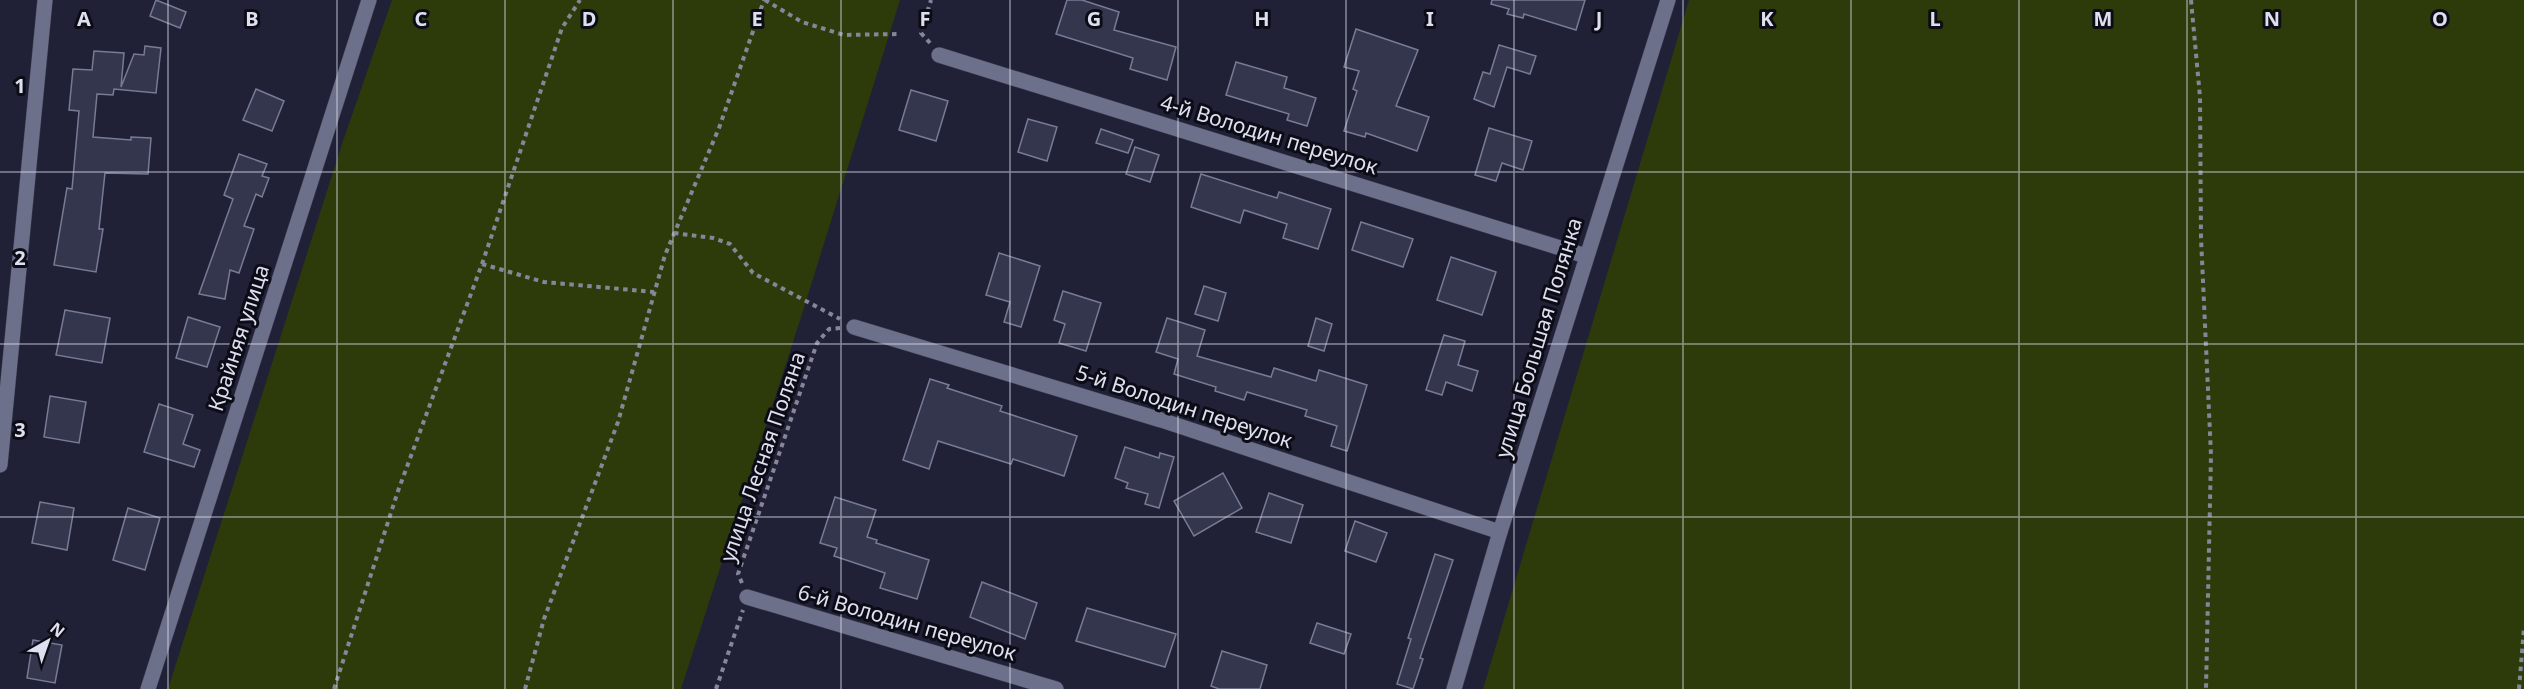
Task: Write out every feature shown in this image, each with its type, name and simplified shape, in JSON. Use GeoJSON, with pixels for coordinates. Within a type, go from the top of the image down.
{"type":"FeatureCollection","features":[{"type":"Feature","properties":{"kind":"street"},"geometry":{"type":"LineString","coordinates":[[0,465],[45,0]]}},
{"type":"Feature","properties":{"kind":"street","name":"Крайняя улица"},"geometry":{"type":"LineString","coordinates":[[148,689],[369,0]]}},
{"type":"Feature","properties":{"kind":"street","name":"улица Большая Полянка"},"geometry":{"type":"LineString","coordinates":[[1454,689],[1500,532],[1668,0]]}},
{"type":"Feature","properties":{"kind":"street","name":"4-й Володин переулок"},"geometry":{"type":"LineString","coordinates":[[939,55],[1586,256]]}},
{"type":"Feature","properties":{"kind":"street","name":"5-й Володин переулок"},"geometry":{"type":"LineString","coordinates":[[854,327],[1161,420],[1500,532]]}},
{"type":"Feature","properties":{"kind":"street","name":"6-й Володин переулок"},"geometry":{"type":"LineString","coordinates":[[747,597],[1056,689]]}},
{"type":"Feature","properties":{"kind":"path"},"geometry":{"type":"LineString","coordinates":[[334,689],[398,491],[482,264],[562,28],[580,0]]}},
{"type":"Feature","properties":{"kind":"path"},"geometry":{"type":"LineString","coordinates":[[525,689],[544,620],[618,422],[654,292],[674,233],[719,128],[765,0],[802,22],[844,35],[899,34]]}},
{"type":"Feature","properties":{"kind":"path"},"geometry":{"type":"LineString","coordinates":[[931,0],[921,33],[939,55]]}},
{"type":"Feature","properties":{"kind":"path"},"geometry":{"type":"LineString","coordinates":[[2191,0],[2200,97],[2201,238],[2211,455],[2206,689]]}},
{"type":"Feature","properties":{"kind":"path"},"geometry":{"type":"LineString","coordinates":[[674,233],[712,238],[730,244],[753,273],[798,294],[854,327]]}},
{"type":"Feature","properties":{"kind":"path"},"geometry":{"type":"LineString","coordinates":[[482,264],[544,282],[654,292]]}},
{"type":"Feature","properties":{"kind":"path","name":"улица Лесная Поляна"},"geometry":{"type":"LineString","coordinates":[[747,597],[738,574],[817,343],[829,328],[854,327]]}},
{"type":"Feature","properties":{"kind":"path"},"geometry":{"type":"LineString","coordinates":[[716,689],[747,597]]}},
{"type":"Feature","properties":{"kind":"path"},"geometry":{"type":"LineString","coordinates":[[2519,689],[2524,628]]}},
{"type":"Feature","properties":{"kind":"green space"},"geometry":{"type":"Polygon","coordinates":[[[392,0],[900,0],[681,689],[168,689],[343,141],[392,0]]]}},
{"type":"Feature","properties":{"kind":"green space"},"geometry":{"type":"Polygon","coordinates":[[[1689,0],[2524,0],[2524,689],[1483,689],[1689,0]]]}},
{"type":"Feature","properties":{"kind":"building"},"geometry":{"type":"Polygon","coordinates":[[[156,0],[186,12],[180,28],[150,16],[156,0]]]}},
{"type":"Feature","properties":{"kind":"building"},"geometry":{"type":"Polygon","coordinates":[[[1067,0],[1082,0],[1119,12],[1114,30],[1176,47],[1167,80],[1130,69],[1133,58],[1056,34],[1067,0]]]}},
{"type":"Feature","properties":{"kind":"building"},"geometry":{"type":"Polygon","coordinates":[[[1492,0],[1585,0],[1576,30],[1524,14],[1523,18],[1507,14],[1509,9],[1491,4],[1492,0]]]}},
{"type":"Feature","properties":{"kind":"building"},"geometry":{"type":"Polygon","coordinates":[[[1356,29],[1418,50],[1396,106],[1429,117],[1417,151],[1366,133],[1365,137],[1344,131],[1357,91],[1353,89],[1359,71],[1344,67],[1356,29]]]}},
{"type":"Feature","properties":{"kind":"building"},"geometry":{"type":"Polygon","coordinates":[[[1499,45],[1536,56],[1530,74],[1507,67],[1494,107],[1474,99],[1483,72],[1490,74],[1499,45]]]}},
{"type":"Feature","properties":{"kind":"building"},"geometry":{"type":"Polygon","coordinates":[[[145,46],[161,48],[156,93],[114,89],[113,95],[97,94],[93,137],[131,140],[131,137],[151,138],[148,174],[105,173],[99,229],[103,229],[96,272],[54,265],[67,188],[72,189],[79,111],[69,110],[73,69],[92,70],[94,51],[124,53],[121,87],[134,54],[144,55],[145,46]]]}},
{"type":"Feature","properties":{"kind":"building"},"geometry":{"type":"Polygon","coordinates":[[[1236,62],[1287,77],[1284,88],[1316,98],[1307,126],[1287,120],[1289,114],[1226,95],[1236,62]]]}},
{"type":"Feature","properties":{"kind":"building"},"geometry":{"type":"Polygon","coordinates":[[[256,89],[284,101],[272,131],[243,120],[256,89]]]}},
{"type":"Feature","properties":{"kind":"building"},"geometry":{"type":"Polygon","coordinates":[[[911,90],[948,101],[936,141],[899,130],[911,90]]]}},
{"type":"Feature","properties":{"kind":"building"},"geometry":{"type":"Polygon","coordinates":[[[1028,119],[1057,127],[1047,161],[1018,152],[1028,119]]]}},
{"type":"Feature","properties":{"kind":"building"},"geometry":{"type":"Polygon","coordinates":[[[1489,128],[1532,141],[1523,170],[1502,163],[1496,181],[1475,175],[1489,128]]]}},
{"type":"Feature","properties":{"kind":"building"},"geometry":{"type":"Polygon","coordinates":[[[1101,129],[1133,140],[1128,153],[1096,143],[1101,129]]]}},
{"type":"Feature","properties":{"kind":"building"},"geometry":{"type":"Polygon","coordinates":[[[1135,147],[1159,155],[1150,182],[1126,174],[1135,147]]]}},
{"type":"Feature","properties":{"kind":"building"},"geometry":{"type":"Polygon","coordinates":[[[239,154],[267,164],[262,176],[269,178],[262,197],[256,194],[244,226],[254,229],[239,273],[230,270],[225,299],[199,294],[233,199],[224,195],[239,154]]]}},
{"type":"Feature","properties":{"kind":"building"},"geometry":{"type":"Polygon","coordinates":[[[1201,174],[1277,198],[1279,192],[1331,209],[1318,249],[1283,238],[1287,224],[1244,210],[1240,223],[1191,207],[1201,174]]]}},
{"type":"Feature","properties":{"kind":"building"},"geometry":{"type":"Polygon","coordinates":[[[1361,222],[1413,239],[1403,267],[1352,250],[1361,222]]]}},
{"type":"Feature","properties":{"kind":"building"},"geometry":{"type":"Polygon","coordinates":[[[999,253],[1040,266],[1021,327],[1004,322],[1010,302],[986,295],[999,253]]]}},
{"type":"Feature","properties":{"kind":"building"},"geometry":{"type":"Polygon","coordinates":[[[1451,257],[1496,272],[1482,315],[1437,300],[1451,257]]]}},
{"type":"Feature","properties":{"kind":"building"},"geometry":{"type":"Polygon","coordinates":[[[1204,286],[1226,293],[1218,321],[1195,314],[1204,286]]]}},
{"type":"Feature","properties":{"kind":"building"},"geometry":{"type":"Polygon","coordinates":[[[1063,291],[1101,303],[1086,351],[1059,343],[1065,324],[1054,320],[1063,291]]]}},
{"type":"Feature","properties":{"kind":"building"},"geometry":{"type":"Polygon","coordinates":[[[65,310],[110,318],[102,363],[56,355],[65,310]]]}},
{"type":"Feature","properties":{"kind":"building"},"geometry":{"type":"Polygon","coordinates":[[[188,317],[220,327],[207,367],[176,358],[188,317]]]}},
{"type":"Feature","properties":{"kind":"building"},"geometry":{"type":"Polygon","coordinates":[[[1167,318],[1205,330],[1197,356],[1271,377],[1274,368],[1316,381],[1319,370],[1367,385],[1347,451],[1331,446],[1337,426],[1305,416],[1307,410],[1247,392],[1244,400],[1215,391],[1216,387],[1174,374],[1178,359],[1156,352],[1167,318]]]}},
{"type":"Feature","properties":{"kind":"building"},"geometry":{"type":"Polygon","coordinates":[[[1316,318],[1332,324],[1324,351],[1308,346],[1316,318]]]}},
{"type":"Feature","properties":{"kind":"building"},"geometry":{"type":"Polygon","coordinates":[[[1444,335],[1465,341],[1458,365],[1478,371],[1472,391],[1446,382],[1442,395],[1426,390],[1444,335]]]}},
{"type":"Feature","properties":{"kind":"building"},"geometry":{"type":"Polygon","coordinates":[[[930,379],[949,385],[947,388],[1002,406],[1000,411],[1077,436],[1064,476],[1013,459],[1011,464],[938,441],[929,469],[903,460],[930,379]]]}},
{"type":"Feature","properties":{"kind":"building"},"geometry":{"type":"Polygon","coordinates":[[[50,396],[86,402],[79,443],[44,437],[50,396]]]}},
{"type":"Feature","properties":{"kind":"building"},"geometry":{"type":"Polygon","coordinates":[[[159,404],[193,415],[183,444],[200,450],[194,467],[144,452],[159,404]]]}},
{"type":"Feature","properties":{"kind":"building"},"geometry":{"type":"Polygon","coordinates":[[[1125,447],[1159,458],[1160,453],[1174,457],[1159,508],[1145,504],[1148,494],[1126,488],[1128,483],[1115,478],[1125,447]]]}},
{"type":"Feature","properties":{"kind":"building"},"geometry":{"type":"Polygon","coordinates":[[[1223,473],[1242,508],[1194,536],[1174,501],[1223,473]]]}},
{"type":"Feature","properties":{"kind":"building"},"geometry":{"type":"Polygon","coordinates":[[[1269,493],[1303,505],[1291,543],[1256,532],[1269,493]]]}},
{"type":"Feature","properties":{"kind":"building"},"geometry":{"type":"Polygon","coordinates":[[[835,497],[876,510],[867,537],[877,540],[876,543],[929,560],[917,599],[880,588],[885,573],[834,556],[837,548],[820,543],[835,497]]]}},
{"type":"Feature","properties":{"kind":"building"},"geometry":{"type":"Polygon","coordinates":[[[40,502],[74,508],[67,550],[32,543],[40,502]]]}},
{"type":"Feature","properties":{"kind":"building"},"geometry":{"type":"Polygon","coordinates":[[[128,508],[160,518],[145,570],[113,560],[128,508]]]}},
{"type":"Feature","properties":{"kind":"building"},"geometry":{"type":"Polygon","coordinates":[[[1355,521],[1387,533],[1376,562],[1345,551],[1355,521]]]}},
{"type":"Feature","properties":{"kind":"building"},"geometry":{"type":"Polygon","coordinates":[[[1435,554],[1453,560],[1420,658],[1423,659],[1413,689],[1397,684],[1411,639],[1408,638],[1435,554]]]}},
{"type":"Feature","properties":{"kind":"building"},"geometry":{"type":"Polygon","coordinates":[[[982,582],[1037,603],[1025,639],[970,617],[982,582]]]}},
{"type":"Feature","properties":{"kind":"building"},"geometry":{"type":"Polygon","coordinates":[[[1087,608],[1176,634],[1165,667],[1076,641],[1087,608]]]}},
{"type":"Feature","properties":{"kind":"building"},"geometry":{"type":"Polygon","coordinates":[[[1317,623],[1351,634],[1344,654],[1310,643],[1317,623]]]}},
{"type":"Feature","properties":{"kind":"building"},"geometry":{"type":"Polygon","coordinates":[[[33,640],[62,645],[55,683],[27,678],[33,640]]]}},
{"type":"Feature","properties":{"kind":"building"},"geometry":{"type":"Polygon","coordinates":[[[1222,651],[1267,665],[1260,689],[1219,689],[1211,686],[1222,651]]]}}]}
